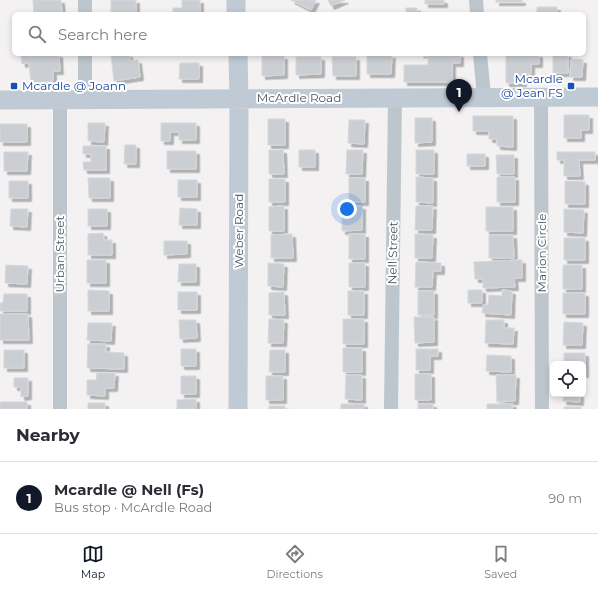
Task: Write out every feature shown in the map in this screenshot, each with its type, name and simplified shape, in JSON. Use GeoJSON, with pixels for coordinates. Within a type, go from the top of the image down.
{"type":"FeatureCollection","features":[{"type":"Feature","properties":{"kind":"main road"},"geometry":{"type":"LineString","coordinates":[[236,0],[236,12]]}},
{"type":"Feature","properties":{"kind":"main road","name":"Weber Road"},"geometry":{"type":"LineString","coordinates":[[238,56],[238,409]]}},
{"type":"Feature","properties":{"kind":"main road","name":"McArdle Road"},"geometry":{"type":"LineString","coordinates":[[0,100],[598,97]]}},
{"type":"Feature","properties":{"kind":"street"},"geometry":{"type":"LineString","coordinates":[[85,0],[85,12]]}},
{"type":"Feature","properties":{"kind":"street"},"geometry":{"type":"LineString","coordinates":[[476,0],[477,12]]}},
{"type":"Feature","properties":{"kind":"street"},"geometry":{"type":"LineString","coordinates":[[85,56],[85,100]]}},
{"type":"Feature","properties":{"kind":"street"},"geometry":{"type":"LineString","coordinates":[[480,56],[484,97]]}},
{"type":"Feature","properties":{"kind":"street","name":"Marion Circle"},"geometry":{"type":"LineString","coordinates":[[541,97],[542,409]]}},
{"type":"Feature","properties":{"kind":"street","name":"Nell Street"},"geometry":{"type":"LineString","coordinates":[[391,409],[395,98]]}},
{"type":"Feature","properties":{"kind":"street","name":"Urban Street"},"geometry":{"type":"LineString","coordinates":[[60,100],[60,409]]}},
{"type":"Feature","properties":{"kind":"building"},"geometry":{"type":"Polygon","coordinates":[[[33,0],[61,0],[62,12],[34,12],[33,0]]]}},
{"type":"Feature","properties":{"kind":"building"},"geometry":{"type":"Polygon","coordinates":[[[111,0],[136,0],[136,12],[111,12],[111,0]]]}},
{"type":"Feature","properties":{"kind":"building"},"geometry":{"type":"Polygon","coordinates":[[[182,0],[200,0],[200,12],[173,12],[173,8],[182,8],[182,0]]]}},
{"type":"Feature","properties":{"kind":"building"},"geometry":{"type":"Polygon","coordinates":[[[291,0],[316,0],[311,10],[291,0]]]}},
{"type":"Feature","properties":{"kind":"building"},"geometry":{"type":"Polygon","coordinates":[[[328,0],[345,0],[331,6],[328,0]]]}},
{"type":"Feature","properties":{"kind":"building"},"geometry":{"type":"Polygon","coordinates":[[[425,0],[444,0],[444,4],[425,4],[425,0]]]}},
{"type":"Feature","properties":{"kind":"building"},"geometry":{"type":"Polygon","coordinates":[[[496,0],[522,0],[522,2],[496,2],[496,0]]]}},
{"type":"Feature","properties":{"kind":"building"},"geometry":{"type":"Polygon","coordinates":[[[537,7],[557,7],[557,12],[537,12],[537,7]]]}},
{"type":"Feature","properties":{"kind":"building"},"geometry":{"type":"Polygon","coordinates":[[[406,8],[417,8],[417,12],[406,12],[406,8]]]}},
{"type":"Feature","properties":{"kind":"building"},"geometry":{"type":"Polygon","coordinates":[[[21,56],[59,56],[60,71],[53,71],[53,81],[31,83],[29,63],[22,64],[21,56]]]}},
{"type":"Feature","properties":{"kind":"building"},"geometry":{"type":"Polygon","coordinates":[[[111,56],[129,56],[130,61],[138,60],[140,77],[114,81],[111,56]]]}},
{"type":"Feature","properties":{"kind":"building"},"geometry":{"type":"Polygon","coordinates":[[[262,56],[284,56],[284,75],[262,76],[262,56]]]}},
{"type":"Feature","properties":{"kind":"building"},"geometry":{"type":"Polygon","coordinates":[[[367,56],[392,56],[391,74],[367,74],[367,56]]]}},
{"type":"Feature","properties":{"kind":"building"},"geometry":{"type":"Polygon","coordinates":[[[428,56],[460,56],[460,63],[452,63],[452,82],[404,82],[404,65],[428,65],[428,56]]]}},
{"type":"Feature","properties":{"kind":"building"},"geometry":{"type":"Polygon","coordinates":[[[506,56],[539,56],[539,64],[531,64],[531,74],[523,73],[523,83],[506,83],[506,56]]]}},
{"type":"Feature","properties":{"kind":"building"},"geometry":{"type":"Polygon","coordinates":[[[553,56],[568,56],[568,73],[553,73],[553,56]]]}},
{"type":"Feature","properties":{"kind":"building"},"geometry":{"type":"Polygon","coordinates":[[[296,57],[321,57],[321,74],[296,75],[296,57]]]}},
{"type":"Feature","properties":{"kind":"building"},"geometry":{"type":"Polygon","coordinates":[[[332,57],[356,57],[356,76],[333,76],[332,57]]]}},
{"type":"Feature","properties":{"kind":"building"},"geometry":{"type":"Polygon","coordinates":[[[571,59],[583,60],[582,77],[570,77],[571,59]]]}},
{"type":"Feature","properties":{"kind":"building"},"geometry":{"type":"Polygon","coordinates":[[[180,63],[199,63],[199,79],[179,79],[180,63]]]}},
{"type":"Feature","properties":{"kind":"building"},"geometry":{"type":"Polygon","coordinates":[[[564,115],[589,115],[589,130],[581,130],[581,138],[564,138],[564,115]]]}},
{"type":"Feature","properties":{"kind":"building"},"geometry":{"type":"Polygon","coordinates":[[[473,116],[513,116],[513,147],[497,146],[497,139],[489,139],[489,131],[473,131],[473,116]]]}},
{"type":"Feature","properties":{"kind":"building"},"geometry":{"type":"Polygon","coordinates":[[[415,118],[432,118],[432,142],[415,143],[415,118]]]}},
{"type":"Feature","properties":{"kind":"building"},"geometry":{"type":"Polygon","coordinates":[[[268,119],[285,119],[285,145],[268,145],[268,119]]]}},
{"type":"Feature","properties":{"kind":"building"},"geometry":{"type":"Polygon","coordinates":[[[349,120],[365,120],[364,144],[348,143],[349,120]]]}},
{"type":"Feature","properties":{"kind":"building"},"geometry":{"type":"Polygon","coordinates":[[[88,123],[105,123],[104,142],[88,141],[88,123]]]}},
{"type":"Feature","properties":{"kind":"building"},"geometry":{"type":"Polygon","coordinates":[[[161,123],[196,123],[196,140],[179,140],[179,132],[170,132],[170,141],[161,141],[161,123]]]}},
{"type":"Feature","properties":{"kind":"building"},"geometry":{"type":"Polygon","coordinates":[[[0,124],[27,124],[27,142],[0,142],[0,124]]]}},
{"type":"Feature","properties":{"kind":"building"},"geometry":{"type":"Polygon","coordinates":[[[125,145],[136,145],[136,164],[124,164],[125,145]]]}},
{"type":"Feature","properties":{"kind":"building"},"geometry":{"type":"Polygon","coordinates":[[[83,146],[106,146],[106,170],[84,170],[83,162],[91,162],[91,154],[83,154],[83,146]]]}},
{"type":"Feature","properties":{"kind":"building"},"geometry":{"type":"Polygon","coordinates":[[[269,150],[283,150],[284,174],[269,174],[269,150]]]}},
{"type":"Feature","properties":{"kind":"building"},"geometry":{"type":"Polygon","coordinates":[[[299,150],[315,150],[315,167],[299,167],[299,150]]]}},
{"type":"Feature","properties":{"kind":"building"},"geometry":{"type":"Polygon","coordinates":[[[347,150],[363,150],[362,174],[346,174],[347,150]]]}},
{"type":"Feature","properties":{"kind":"building"},"geometry":{"type":"Polygon","coordinates":[[[416,150],[434,150],[434,174],[416,174],[416,150]]]}},
{"type":"Feature","properties":{"kind":"building"},"geometry":{"type":"Polygon","coordinates":[[[167,151],[196,151],[196,169],[167,169],[167,151]]]}},
{"type":"Feature","properties":{"kind":"building"},"geometry":{"type":"Polygon","coordinates":[[[4,152],[28,152],[27,171],[4,171],[4,152]]]}},
{"type":"Feature","properties":{"kind":"building"},"geometry":{"type":"Polygon","coordinates":[[[557,152],[595,152],[595,160],[579,160],[580,176],[564,176],[564,160],[557,160],[557,152]]]}},
{"type":"Feature","properties":{"kind":"building"},"geometry":{"type":"Polygon","coordinates":[[[467,154],[485,154],[485,166],[467,166],[467,154]]]}},
{"type":"Feature","properties":{"kind":"building"},"geometry":{"type":"Polygon","coordinates":[[[496,155],[514,155],[514,174],[497,174],[496,155]]]}},
{"type":"Feature","properties":{"kind":"building"},"geometry":{"type":"Polygon","coordinates":[[[416,177],[433,178],[433,203],[416,202],[416,177]]]}},
{"type":"Feature","properties":{"kind":"building"},"geometry":{"type":"Polygon","coordinates":[[[497,177],[515,177],[515,202],[497,202],[497,177]]]}},
{"type":"Feature","properties":{"kind":"building"},"geometry":{"type":"Polygon","coordinates":[[[88,178],[110,178],[110,198],[89,198],[88,178]]]}},
{"type":"Feature","properties":{"kind":"building"},"geometry":{"type":"Polygon","coordinates":[[[349,178],[365,178],[365,202],[349,202],[349,178]]]}},
{"type":"Feature","properties":{"kind":"building"},"geometry":{"type":"Polygon","coordinates":[[[269,179],[285,179],[285,202],[269,202],[269,179]]]}},
{"type":"Feature","properties":{"kind":"building"},"geometry":{"type":"Polygon","coordinates":[[[178,180],[197,180],[197,197],[178,197],[178,180]]]}},
{"type":"Feature","properties":{"kind":"building"},"geometry":{"type":"Polygon","coordinates":[[[9,181],[28,181],[28,198],[9,198],[9,181]]]}},
{"type":"Feature","properties":{"kind":"building"},"geometry":{"type":"Polygon","coordinates":[[[565,181],[585,182],[585,204],[565,204],[565,181]]]}},
{"type":"Feature","properties":{"kind":"building"},"geometry":{"type":"Polygon","coordinates":[[[284,206],[284,231],[269,231],[269,207],[284,206]]]}},
{"type":"Feature","properties":{"kind":"building"},"geometry":{"type":"Polygon","coordinates":[[[342,206],[362,206],[362,230],[342,231],[342,206]]]}},
{"type":"Feature","properties":{"kind":"building"},"geometry":{"type":"Polygon","coordinates":[[[416,206],[433,206],[432,230],[415,230],[416,206]]]}},
{"type":"Feature","properties":{"kind":"building"},"geometry":{"type":"Polygon","coordinates":[[[486,207],[513,207],[513,231],[486,231],[486,207]]]}},
{"type":"Feature","properties":{"kind":"building"},"geometry":{"type":"Polygon","coordinates":[[[180,208],[197,209],[197,225],[179,225],[180,208]]]}},
{"type":"Feature","properties":{"kind":"building"},"geometry":{"type":"Polygon","coordinates":[[[11,209],[28,209],[27,227],[10,226],[11,209]]]}},
{"type":"Feature","properties":{"kind":"building"},"geometry":{"type":"Polygon","coordinates":[[[88,209],[107,209],[107,226],[88,226],[88,209]]]}},
{"type":"Feature","properties":{"kind":"building"},"geometry":{"type":"Polygon","coordinates":[[[564,209],[584,210],[583,233],[564,232],[564,209]]]}},
{"type":"Feature","properties":{"kind":"building"},"geometry":{"type":"Polygon","coordinates":[[[103,233],[104,240],[112,240],[112,255],[88,255],[88,234],[103,233]]]}},
{"type":"Feature","properties":{"kind":"building"},"geometry":{"type":"Polygon","coordinates":[[[292,234],[293,258],[271,258],[271,235],[292,234]]]}},
{"type":"Feature","properties":{"kind":"building"},"geometry":{"type":"Polygon","coordinates":[[[349,234],[365,234],[365,259],[349,259],[349,234]]]}},
{"type":"Feature","properties":{"kind":"building"},"geometry":{"type":"Polygon","coordinates":[[[415,234],[433,235],[432,258],[415,258],[415,234]]]}},
{"type":"Feature","properties":{"kind":"building"},"geometry":{"type":"Polygon","coordinates":[[[489,235],[513,235],[514,258],[489,258],[489,235]]]}},
{"type":"Feature","properties":{"kind":"building"},"geometry":{"type":"Polygon","coordinates":[[[564,238],[585,238],[585,260],[564,260],[564,238]]]}},
{"type":"Feature","properties":{"kind":"building"},"geometry":{"type":"Polygon","coordinates":[[[164,241],[187,241],[187,254],[164,255],[164,241]]]}},
{"type":"Feature","properties":{"kind":"building"},"geometry":{"type":"Polygon","coordinates":[[[87,260],[106,260],[106,283],[87,283],[87,260]]]}},
{"type":"Feature","properties":{"kind":"building"},"geometry":{"type":"Polygon","coordinates":[[[522,260],[522,278],[514,278],[515,287],[483,288],[483,279],[475,279],[474,262],[522,260]]]}},
{"type":"Feature","properties":{"kind":"building"},"geometry":{"type":"Polygon","coordinates":[[[416,262],[441,263],[441,271],[433,271],[432,287],[415,287],[416,262]]]}},
{"type":"Feature","properties":{"kind":"building"},"geometry":{"type":"Polygon","coordinates":[[[268,263],[284,264],[283,287],[268,286],[268,263]]]}},
{"type":"Feature","properties":{"kind":"building"},"geometry":{"type":"Polygon","coordinates":[[[349,263],[365,263],[365,287],[349,287],[349,263]]]}},
{"type":"Feature","properties":{"kind":"building"},"geometry":{"type":"Polygon","coordinates":[[[179,264],[196,264],[196,282],[178,282],[179,264]]]}},
{"type":"Feature","properties":{"kind":"building"},"geometry":{"type":"Polygon","coordinates":[[[6,265],[28,266],[27,284],[5,283],[6,265]]]}},
{"type":"Feature","properties":{"kind":"building"},"geometry":{"type":"Polygon","coordinates":[[[563,265],[582,265],[582,289],[563,289],[563,265]]]}},
{"type":"Feature","properties":{"kind":"building"},"geometry":{"type":"Polygon","coordinates":[[[88,290],[109,291],[109,311],[88,311],[88,290]]]}},
{"type":"Feature","properties":{"kind":"building"},"geometry":{"type":"Polygon","coordinates":[[[468,290],[482,290],[482,303],[468,303],[468,290]]]}},
{"type":"Feature","properties":{"kind":"building"},"geometry":{"type":"Polygon","coordinates":[[[502,290],[512,291],[511,315],[482,313],[483,305],[488,305],[489,295],[502,296],[502,290]]]}},
{"type":"Feature","properties":{"kind":"building"},"geometry":{"type":"Polygon","coordinates":[[[348,291],[364,291],[364,315],[348,315],[348,291]]]}},
{"type":"Feature","properties":{"kind":"building"},"geometry":{"type":"Polygon","coordinates":[[[418,291],[434,291],[434,315],[418,315],[418,291]]]}},
{"type":"Feature","properties":{"kind":"building"},"geometry":{"type":"Polygon","coordinates":[[[178,292],[197,292],[197,310],[178,310],[178,292]]]}},
{"type":"Feature","properties":{"kind":"building"},"geometry":{"type":"Polygon","coordinates":[[[284,292],[285,315],[269,315],[269,293],[284,292]]]}},
{"type":"Feature","properties":{"kind":"building"},"geometry":{"type":"Polygon","coordinates":[[[563,293],[585,293],[585,314],[563,314],[563,293]]]}},
{"type":"Feature","properties":{"kind":"building"},"geometry":{"type":"Polygon","coordinates":[[[4,294],[27,294],[27,311],[0,311],[0,303],[3,303],[4,294]]]}},
{"type":"Feature","properties":{"kind":"building"},"geometry":{"type":"Polygon","coordinates":[[[0,314],[28,314],[29,340],[0,340],[0,314]]]}},
{"type":"Feature","properties":{"kind":"building"},"geometry":{"type":"Polygon","coordinates":[[[414,317],[434,317],[434,342],[415,343],[414,317]]]}},
{"type":"Feature","properties":{"kind":"building"},"geometry":{"type":"Polygon","coordinates":[[[269,319],[284,320],[283,343],[268,343],[269,319]]]}},
{"type":"Feature","properties":{"kind":"building"},"geometry":{"type":"Polygon","coordinates":[[[343,319],[364,319],[364,344],[343,344],[343,319]]]}},
{"type":"Feature","properties":{"kind":"building"},"geometry":{"type":"Polygon","coordinates":[[[179,320],[196,320],[197,338],[180,339],[179,320]]]}},
{"type":"Feature","properties":{"kind":"building"},"geometry":{"type":"Polygon","coordinates":[[[486,320],[504,320],[504,328],[514,328],[513,344],[485,343],[486,320]]]}},
{"type":"Feature","properties":{"kind":"building"},"geometry":{"type":"Polygon","coordinates":[[[564,322],[583,323],[582,345],[563,345],[564,322]]]}},
{"type":"Feature","properties":{"kind":"building"},"geometry":{"type":"Polygon","coordinates":[[[88,323],[112,323],[111,341],[87,340],[88,323]]]}},
{"type":"Feature","properties":{"kind":"building"},"geometry":{"type":"Polygon","coordinates":[[[88,344],[106,344],[106,352],[124,353],[124,369],[87,368],[88,344]]]}},
{"type":"Feature","properties":{"kind":"building"},"geometry":{"type":"Polygon","coordinates":[[[343,348],[362,348],[362,372],[343,372],[343,348]]]}},
{"type":"Feature","properties":{"kind":"building"},"geometry":{"type":"Polygon","coordinates":[[[181,349],[196,349],[196,366],[181,366],[181,349]]]}},
{"type":"Feature","properties":{"kind":"building"},"geometry":{"type":"Polygon","coordinates":[[[416,349],[438,349],[438,356],[430,356],[430,370],[416,370],[416,349]]]}},
{"type":"Feature","properties":{"kind":"building"},"geometry":{"type":"Polygon","coordinates":[[[4,350],[24,350],[24,368],[4,368],[4,350]]]}},
{"type":"Feature","properties":{"kind":"building"},"geometry":{"type":"Polygon","coordinates":[[[270,350],[285,350],[285,372],[269,372],[270,350]]]}},
{"type":"Feature","properties":{"kind":"building"},"geometry":{"type":"Polygon","coordinates":[[[564,353],[585,353],[585,361],[564,361],[564,353]]]}},
{"type":"Feature","properties":{"kind":"building"},"geometry":{"type":"Polygon","coordinates":[[[487,355],[511,356],[511,372],[486,371],[487,355]]]}},
{"type":"Feature","properties":{"kind":"building"},"geometry":{"type":"Polygon","coordinates":[[[97,373],[115,373],[114,388],[105,388],[105,396],[87,395],[87,380],[96,380],[97,373]]]}},
{"type":"Feature","properties":{"kind":"building"},"geometry":{"type":"Polygon","coordinates":[[[415,374],[431,374],[431,400],[415,400],[415,374]]]}},
{"type":"Feature","properties":{"kind":"building"},"geometry":{"type":"Polygon","coordinates":[[[346,375],[362,375],[362,400],[345,399],[346,375]]]}},
{"type":"Feature","properties":{"kind":"building"},"geometry":{"type":"Polygon","coordinates":[[[496,375],[516,375],[515,401],[497,402],[496,375]]]}},
{"type":"Feature","properties":{"kind":"building"},"geometry":{"type":"Polygon","coordinates":[[[181,376],[196,376],[196,394],[181,394],[181,376]]]}},
{"type":"Feature","properties":{"kind":"building"},"geometry":{"type":"Polygon","coordinates":[[[266,376],[283,376],[283,400],[266,400],[266,376]]]}},
{"type":"Feature","properties":{"kind":"building"},"geometry":{"type":"Polygon","coordinates":[[[14,378],[28,378],[28,396],[21,397],[21,387],[14,387],[14,378]]]}},
{"type":"Feature","properties":{"kind":"building"},"geometry":{"type":"Polygon","coordinates":[[[564,397],[580,397],[580,402],[563,401],[564,397]]]}},
{"type":"Feature","properties":{"kind":"building"},"geometry":{"type":"Polygon","coordinates":[[[196,399],[196,409],[177,409],[177,400],[196,399]]]}},
{"type":"Feature","properties":{"kind":"building"},"geometry":{"type":"Polygon","coordinates":[[[0,402],[27,402],[27,409],[0,409],[0,402]]]}},
{"type":"Feature","properties":{"kind":"building"},"geometry":{"type":"Polygon","coordinates":[[[88,403],[105,403],[105,409],[88,409],[88,403]]]}},
{"type":"Feature","properties":{"kind":"building"},"geometry":{"type":"Polygon","coordinates":[[[341,404],[364,404],[364,409],[341,409],[341,404]]]}},
{"type":"Feature","properties":{"kind":"building"},"geometry":{"type":"Polygon","coordinates":[[[418,404],[433,404],[433,409],[418,409],[418,404]]]}},
{"type":"Feature","properties":{"kind":"building"},"geometry":{"type":"Polygon","coordinates":[[[487,404],[513,404],[512,409],[487,409],[487,404]]]}},
{"type":"Feature","properties":{"kind":"building"},"geometry":{"type":"Polygon","coordinates":[[[269,406],[285,406],[285,409],[269,409],[269,406]]]}},
{"type":"Feature","properties":{"kind":"building"},"geometry":{"type":"Polygon","coordinates":[[[564,407],[581,407],[581,409],[564,409],[564,407]]]}},
{"type":"Feature","properties":{"kind":"place","name":"Mcardle @ Joann"},"geometry":{"type":"Point","coordinates":[14,86]}},
{"type":"Feature","properties":{"kind":"place","name":"Mcardle @ Jean FS"},"geometry":{"type":"Point","coordinates":[571,86]}},
{"type":"Feature","properties":{"kind":"place","name":"Mcardle @ Nell (Fs)"},"geometry":{"type":"Point","coordinates":[459,112]}}]}
